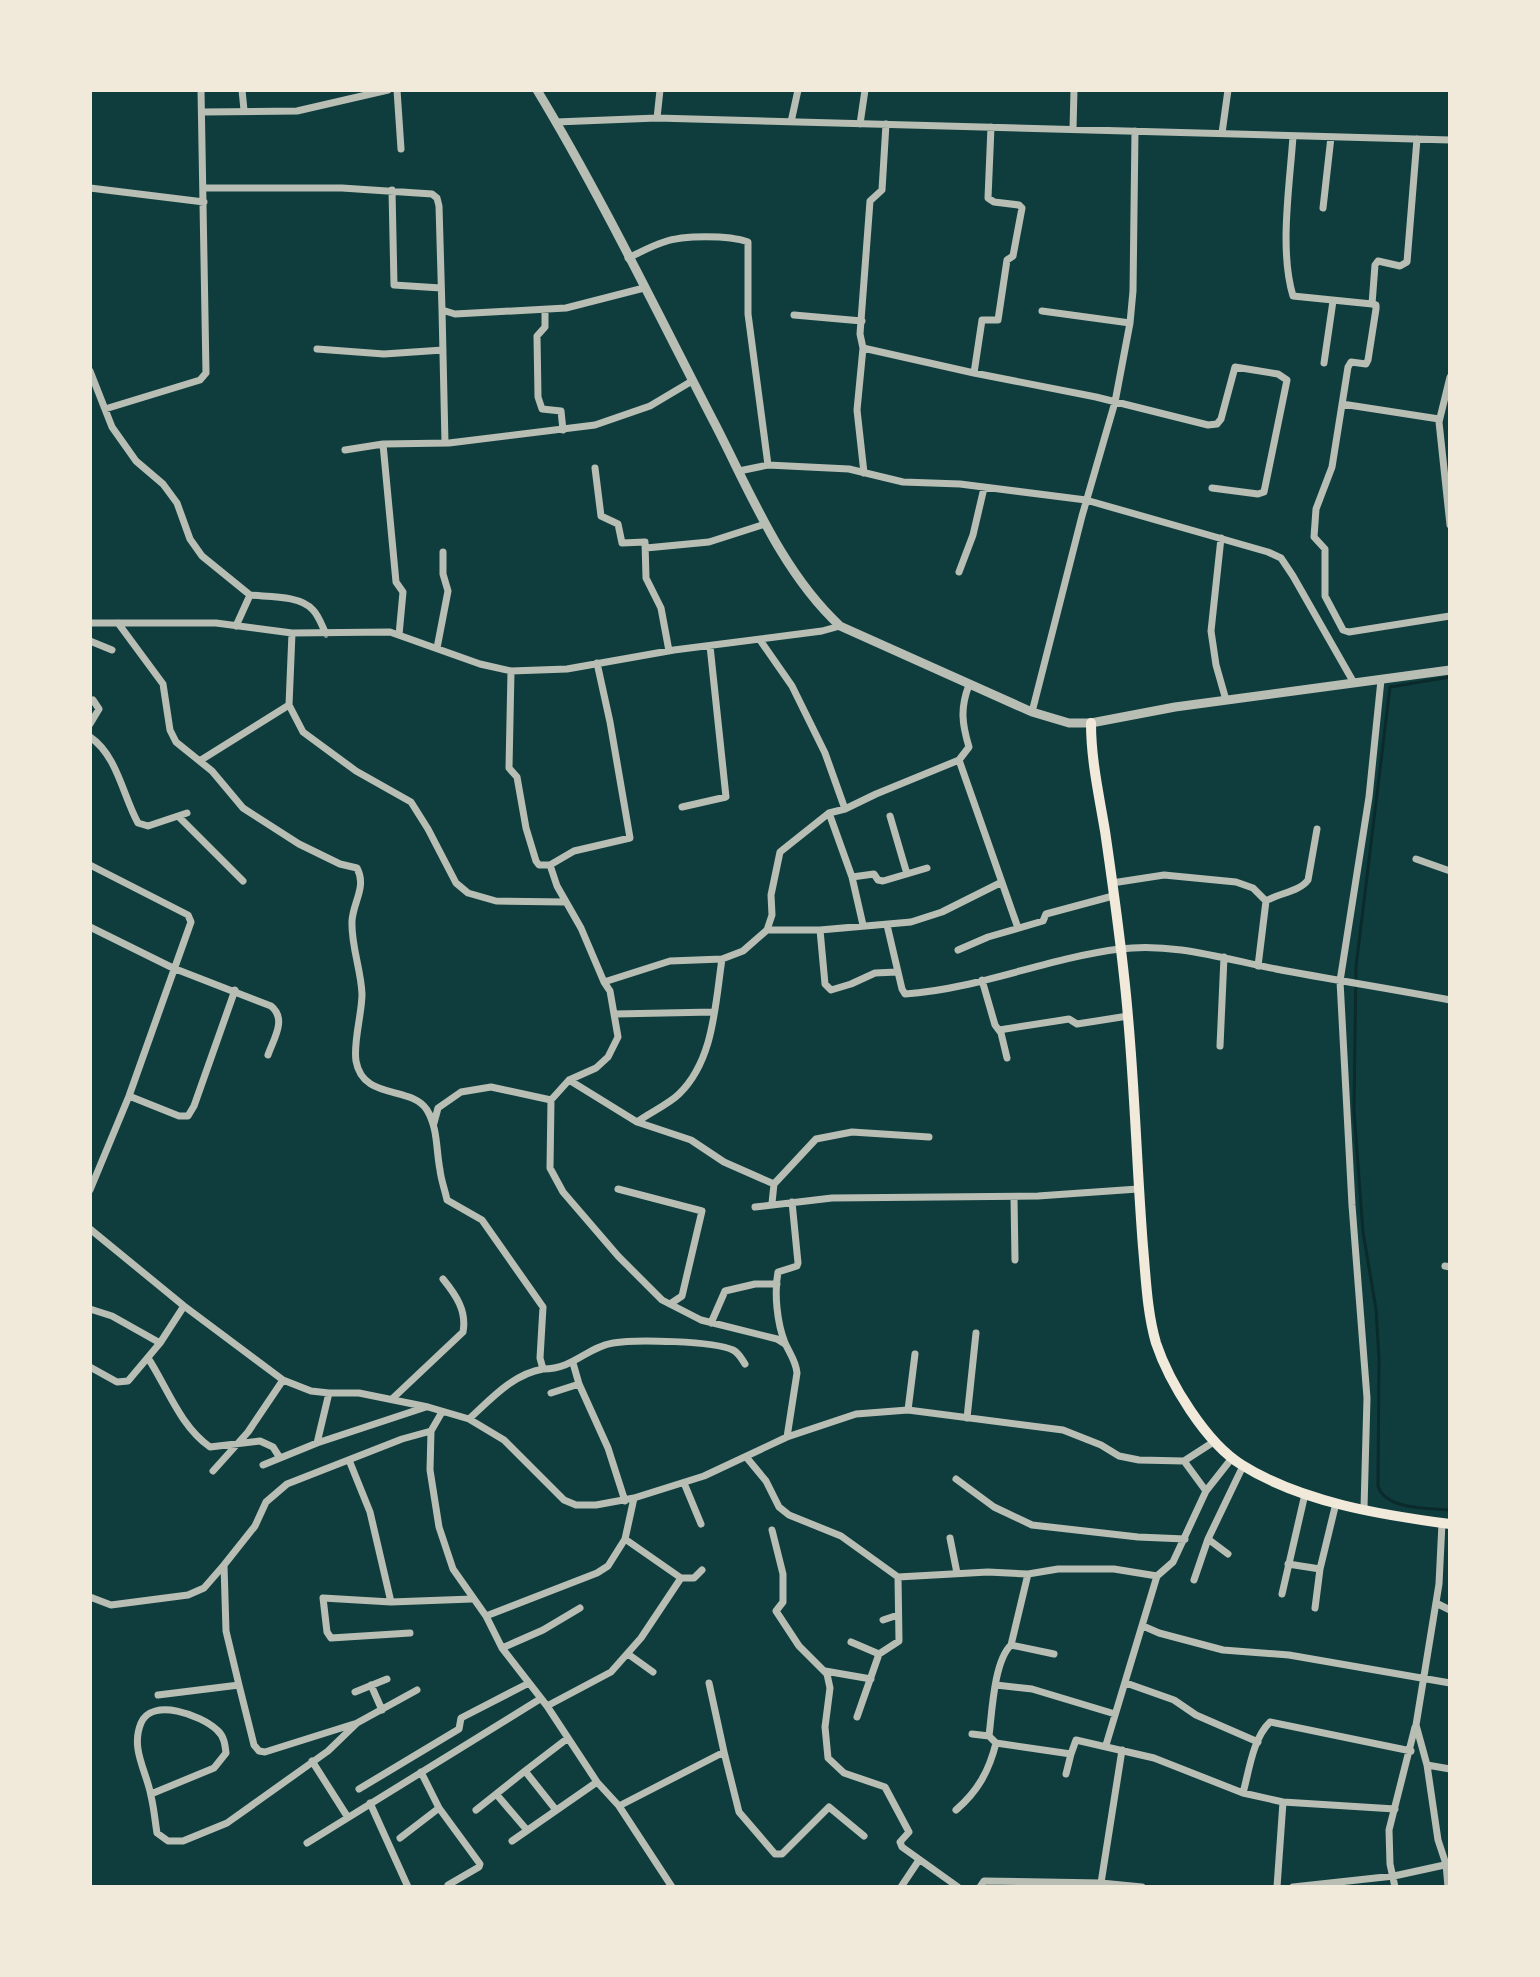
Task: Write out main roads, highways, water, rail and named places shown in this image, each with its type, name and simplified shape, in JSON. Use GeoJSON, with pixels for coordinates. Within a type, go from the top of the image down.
{"type":"FeatureCollection","features":[{"type":"Feature","properties":{"kind":"main road"},"geometry":{"type":"LineString","coordinates":[[1091,723],[1091,754],[1112,883],[1128,1016],[1138,1189],[1151,1322],[1157,1344],[1179,1391],[1212,1444],[1243,1466],[1305,1494],[1336,1503],[1446,1523]]}},
{"type":"Feature","properties":{"kind":"waterway"},"geometry":{"type":"LineString","coordinates":[[1450,417],[1450,429]]}},
{"type":"Feature","properties":{"kind":"waterway"},"geometry":{"type":"LineString","coordinates":[[1450,677],[1390,687],[1356,967],[1354,1111],[1363,1232],[1376,1309],[1379,1359],[1378,1486],[1382,1494],[1398,1504],[1450,1510]]}}]}
